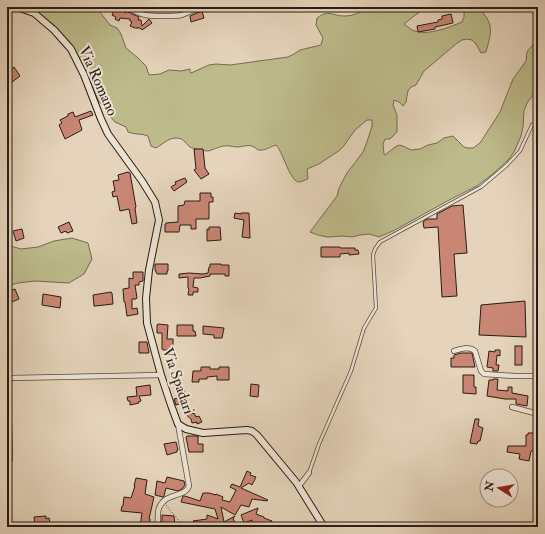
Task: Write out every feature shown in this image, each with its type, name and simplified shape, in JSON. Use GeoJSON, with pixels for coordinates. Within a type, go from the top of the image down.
{"type":"FeatureCollection","features":[{"type":"Feature","properties":{"kind":"street","name":"Via Romano"},"geometry":{"type":"LineString","coordinates":[[17,7],[34,13],[54,30],[71,49],[84,75],[108,134],[142,180]]}},
{"type":"Feature","properties":{"kind":"street"},"geometry":{"type":"LineString","coordinates":[[130,7],[144,15],[151,16],[175,16],[203,7]]}},
{"type":"Feature","properties":{"kind":"street","name":"Via Spadari"},"geometry":{"type":"LineString","coordinates":[[142,180],[156,202],[159,220],[149,270],[146,298],[146,323],[161,375],[178,424],[194,432],[246,430],[252,431],[258,435],[299,486],[324,527]]}},
{"type":"Feature","properties":{"kind":"street"},"geometry":{"type":"LineString","coordinates":[[454,351],[468,348],[475,351],[481,372],[484,374],[538,376]]}},
{"type":"Feature","properties":{"kind":"street"},"geometry":{"type":"LineString","coordinates":[[7,467],[10,459],[8,380],[11,378],[161,375]]}},
{"type":"Feature","properties":{"kind":"street"},"geometry":{"type":"LineString","coordinates":[[512,407],[538,414]]}},
{"type":"Feature","properties":{"kind":"street"},"geometry":{"type":"LineString","coordinates":[[158,527],[159,508],[164,501],[171,496],[184,492],[189,486],[178,424]]}},
{"type":"Feature","properties":{"kind":"street"},"geometry":{"type":"LineString","coordinates":[[299,486],[309,473]]}},
{"type":"Feature","properties":{"kind":"lane"},"geometry":{"type":"LineString","coordinates":[[309,473],[319,444],[351,371],[364,328],[376,308],[373,255],[375,249],[380,242],[481,187],[511,161],[520,151],[532,125],[538,124]]}},
{"type":"Feature","properties":{"kind":"path"},"geometry":{"type":"LineString","coordinates":[[164,501],[179,521],[178,527]]}},
{"type":"Feature","properties":{"kind":"shaded area"},"geometry":{"type":"Polygon","coordinates":[[[30,7],[96,7],[110,25],[117,28],[126,48],[146,66],[149,75],[160,74],[169,70],[181,71],[190,69],[191,73],[209,65],[230,65],[288,57],[300,50],[321,45],[323,38],[316,25],[317,18],[328,13],[348,16],[363,11],[369,7],[427,7],[404,24],[414,31],[432,32],[462,22],[464,17],[464,7],[478,7],[487,18],[490,28],[490,38],[486,52],[481,53],[472,40],[462,40],[424,71],[416,85],[411,87],[408,91],[406,102],[403,106],[394,100],[393,105],[397,115],[397,132],[390,139],[385,139],[383,144],[385,155],[399,145],[411,150],[420,149],[437,143],[444,138],[453,136],[464,147],[473,148],[480,143],[500,112],[513,79],[526,61],[527,52],[538,38],[538,98],[537,96],[533,95],[527,103],[524,111],[521,136],[514,152],[509,159],[494,173],[477,186],[379,237],[369,234],[352,237],[327,237],[310,232],[337,196],[339,188],[347,173],[363,152],[372,126],[372,120],[367,120],[355,130],[340,150],[319,164],[307,169],[308,179],[299,182],[292,176],[279,148],[276,145],[261,150],[251,146],[221,146],[210,151],[206,151],[192,148],[182,140],[175,138],[156,148],[151,146],[148,136],[128,132],[126,127],[115,122],[108,114],[104,106],[99,102],[85,70],[66,39],[53,24],[30,7]]]}},
{"type":"Feature","properties":{"kind":"shaded area"},"geometry":{"type":"Polygon","coordinates":[[[72,238],[88,243],[92,259],[84,274],[69,283],[35,281],[7,286],[7,245],[21,249],[38,247],[54,241],[72,238]]]}},
{"type":"Feature","properties":{"kind":"building"},"geometry":{"type":"Polygon","coordinates":[[[114,7],[122,10],[123,8],[123,11],[126,13],[126,11],[139,17],[138,20],[141,20],[142,26],[149,19],[152,23],[142,30],[140,28],[130,26],[132,22],[130,19],[120,18],[119,21],[115,19],[116,17],[112,15],[113,13],[111,11],[114,7]]]}},
{"type":"Feature","properties":{"kind":"building"},"geometry":{"type":"Polygon","coordinates":[[[202,11],[204,18],[191,22],[190,16],[202,11]]]}},
{"type":"Feature","properties":{"kind":"building"},"geometry":{"type":"Polygon","coordinates":[[[451,14],[453,23],[435,27],[435,29],[418,32],[417,26],[438,22],[438,20],[442,19],[442,16],[451,14]]]}},
{"type":"Feature","properties":{"kind":"building"},"geometry":{"type":"Polygon","coordinates":[[[14,67],[20,76],[11,83],[7,78],[7,72],[14,67]]]}},
{"type":"Feature","properties":{"kind":"building"},"geometry":{"type":"Polygon","coordinates":[[[91,111],[93,115],[79,120],[82,130],[65,139],[59,125],[62,123],[60,120],[73,112],[75,117],[91,111]]]}},
{"type":"Feature","properties":{"kind":"building"},"geometry":{"type":"Polygon","coordinates":[[[194,149],[203,149],[205,168],[209,174],[201,179],[194,170],[196,169],[194,149]]]}},
{"type":"Feature","properties":{"kind":"building"},"geometry":{"type":"Polygon","coordinates":[[[128,172],[130,173],[136,207],[137,223],[132,224],[129,209],[120,211],[117,196],[113,197],[112,192],[115,191],[113,181],[119,180],[118,175],[128,172]]]}},
{"type":"Feature","properties":{"kind":"building"},"geometry":{"type":"Polygon","coordinates":[[[185,178],[187,182],[174,191],[171,187],[176,184],[175,182],[185,178]]]}},
{"type":"Feature","properties":{"kind":"building"},"geometry":{"type":"Polygon","coordinates":[[[200,193],[211,193],[211,197],[213,197],[213,202],[209,202],[209,219],[196,219],[196,229],[191,229],[191,225],[180,225],[179,232],[165,232],[166,223],[178,222],[178,206],[184,205],[185,201],[200,201],[200,193]]]}},
{"type":"Feature","properties":{"kind":"building"},"geometry":{"type":"Polygon","coordinates":[[[463,205],[467,253],[454,254],[457,296],[442,297],[438,227],[424,228],[423,222],[427,219],[437,219],[437,214],[452,206],[463,205]]]}},
{"type":"Feature","properties":{"kind":"building"},"geometry":{"type":"Polygon","coordinates":[[[235,213],[249,213],[250,238],[242,237],[244,220],[234,218],[235,213]]]}},
{"type":"Feature","properties":{"kind":"building"},"geometry":{"type":"Polygon","coordinates":[[[69,222],[73,231],[61,233],[58,227],[69,222]]]}},
{"type":"Feature","properties":{"kind":"building"},"geometry":{"type":"Polygon","coordinates":[[[209,227],[220,227],[221,240],[207,241],[207,229],[209,230],[209,227]]]}},
{"type":"Feature","properties":{"kind":"building"},"geometry":{"type":"Polygon","coordinates":[[[22,229],[24,238],[16,241],[13,231],[22,229]]]}},
{"type":"Feature","properties":{"kind":"building"},"geometry":{"type":"Polygon","coordinates":[[[321,247],[355,248],[355,250],[358,250],[359,254],[349,255],[349,253],[340,254],[340,257],[321,257],[321,247]]]}},
{"type":"Feature","properties":{"kind":"building"},"geometry":{"type":"Polygon","coordinates":[[[155,264],[168,264],[167,274],[157,274],[155,264]]]}},
{"type":"Feature","properties":{"kind":"building"},"geometry":{"type":"Polygon","coordinates":[[[210,264],[229,265],[229,276],[225,276],[225,274],[210,274],[210,276],[194,278],[193,287],[198,288],[198,292],[193,292],[193,295],[188,295],[188,277],[179,278],[179,274],[208,273],[210,264]]]}},
{"type":"Feature","properties":{"kind":"building"},"geometry":{"type":"Polygon","coordinates":[[[133,272],[143,272],[143,281],[139,282],[139,285],[135,285],[137,298],[132,299],[132,309],[137,308],[138,314],[127,316],[123,289],[129,288],[129,278],[133,279],[133,272]]]}},
{"type":"Feature","properties":{"kind":"building"},"geometry":{"type":"Polygon","coordinates":[[[15,289],[19,299],[7,304],[7,292],[15,289]]]}},
{"type":"Feature","properties":{"kind":"building"},"geometry":{"type":"Polygon","coordinates":[[[111,292],[113,304],[94,306],[93,295],[111,292]]]}},
{"type":"Feature","properties":{"kind":"building"},"geometry":{"type":"Polygon","coordinates":[[[43,294],[61,297],[60,308],[42,305],[43,294]]]}},
{"type":"Feature","properties":{"kind":"building"},"geometry":{"type":"Polygon","coordinates":[[[525,301],[526,337],[479,335],[481,305],[525,301]]]}},
{"type":"Feature","properties":{"kind":"building"},"geometry":{"type":"Polygon","coordinates":[[[158,324],[168,325],[167,339],[173,339],[172,350],[162,349],[162,333],[157,333],[158,324]]]}},
{"type":"Feature","properties":{"kind":"building"},"geometry":{"type":"Polygon","coordinates":[[[177,325],[193,325],[193,331],[195,331],[196,336],[177,336],[177,325]]]}},
{"type":"Feature","properties":{"kind":"building"},"geometry":{"type":"Polygon","coordinates":[[[203,326],[224,328],[222,338],[214,338],[214,335],[203,334],[203,326]]]}},
{"type":"Feature","properties":{"kind":"building"},"geometry":{"type":"Polygon","coordinates":[[[139,342],[147,342],[149,353],[139,353],[139,342]]]}},
{"type":"Feature","properties":{"kind":"building"},"geometry":{"type":"Polygon","coordinates":[[[515,346],[522,346],[522,365],[515,365],[515,346]]]}},
{"type":"Feature","properties":{"kind":"building"},"geometry":{"type":"Polygon","coordinates":[[[495,350],[500,350],[500,356],[497,355],[496,365],[499,365],[498,371],[493,371],[493,368],[487,367],[489,351],[495,352],[495,350]]]}},
{"type":"Feature","properties":{"kind":"building"},"geometry":{"type":"Polygon","coordinates":[[[461,353],[472,353],[475,367],[451,367],[451,358],[454,358],[454,355],[461,353]]]}},
{"type":"Feature","properties":{"kind":"building"},"geometry":{"type":"Polygon","coordinates":[[[201,367],[219,369],[219,367],[229,367],[229,380],[217,380],[217,376],[207,377],[207,379],[199,379],[199,382],[192,382],[193,371],[201,371],[201,367]]]}},
{"type":"Feature","properties":{"kind":"building"},"geometry":{"type":"Polygon","coordinates":[[[463,375],[474,375],[474,387],[476,387],[476,394],[463,393],[463,375]]]}},
{"type":"Feature","properties":{"kind":"building"},"geometry":{"type":"Polygon","coordinates":[[[498,379],[497,390],[508,391],[508,387],[512,387],[512,393],[528,396],[527,406],[516,404],[516,399],[487,396],[489,380],[498,379]]]}},
{"type":"Feature","properties":{"kind":"building"},"geometry":{"type":"Polygon","coordinates":[[[251,384],[259,385],[258,397],[250,396],[251,384]]]}},
{"type":"Feature","properties":{"kind":"building"},"geometry":{"type":"Polygon","coordinates":[[[150,385],[151,395],[139,396],[141,401],[138,402],[139,403],[130,405],[130,401],[128,401],[127,397],[137,396],[136,387],[150,385]]]}},
{"type":"Feature","properties":{"kind":"building"},"geometry":{"type":"Polygon","coordinates":[[[184,390],[188,401],[176,405],[174,399],[181,397],[180,392],[184,390]]]}},
{"type":"Feature","properties":{"kind":"building"},"geometry":{"type":"Polygon","coordinates":[[[186,409],[191,414],[194,413],[196,417],[199,416],[202,422],[197,424],[197,422],[192,423],[191,419],[183,412],[186,409]]]}},
{"type":"Feature","properties":{"kind":"building"},"geometry":{"type":"Polygon","coordinates":[[[475,419],[479,419],[478,426],[483,428],[480,441],[478,441],[477,444],[470,443],[475,419]]]}},
{"type":"Feature","properties":{"kind":"building"},"geometry":{"type":"Polygon","coordinates":[[[528,433],[538,433],[536,451],[531,451],[529,461],[519,459],[520,454],[507,452],[508,446],[526,446],[526,435],[528,435],[528,433]]]}},
{"type":"Feature","properties":{"kind":"building"},"geometry":{"type":"Polygon","coordinates":[[[187,436],[198,436],[198,444],[203,444],[203,452],[189,452],[187,436]]]}},
{"type":"Feature","properties":{"kind":"building"},"geometry":{"type":"Polygon","coordinates":[[[176,442],[177,452],[167,455],[164,444],[176,442]]]}},
{"type":"Feature","properties":{"kind":"building"},"geometry":{"type":"Polygon","coordinates":[[[247,471],[251,473],[250,475],[256,477],[252,485],[249,483],[241,488],[268,500],[252,499],[249,507],[241,505],[235,515],[221,507],[224,522],[235,516],[233,519],[238,527],[227,527],[224,524],[215,526],[203,523],[204,527],[194,527],[193,521],[207,519],[207,515],[218,519],[215,509],[181,502],[183,496],[200,501],[203,493],[209,493],[223,497],[222,500],[230,502],[236,490],[230,487],[232,484],[240,487],[247,471]]]}},
{"type":"Feature","properties":{"kind":"building"},"geometry":{"type":"Polygon","coordinates":[[[167,477],[184,481],[185,485],[178,491],[166,488],[163,497],[155,495],[157,481],[165,483],[167,477]]]}},
{"type":"Feature","properties":{"kind":"building"},"geometry":{"type":"Polygon","coordinates":[[[136,478],[147,480],[145,494],[154,497],[149,519],[150,527],[140,527],[142,513],[121,511],[124,497],[131,498],[136,478]]]}},
{"type":"Feature","properties":{"kind":"building"},"geometry":{"type":"Polygon","coordinates":[[[258,508],[256,514],[272,521],[269,527],[252,527],[252,520],[244,523],[241,515],[258,508]]]}},
{"type":"Feature","properties":{"kind":"building"},"geometry":{"type":"Polygon","coordinates":[[[162,515],[174,516],[175,527],[162,527],[162,515]]]}},
{"type":"Feature","properties":{"kind":"building"},"geometry":{"type":"Polygon","coordinates":[[[46,516],[46,519],[49,518],[51,527],[35,527],[34,517],[46,516]]]}}]}
